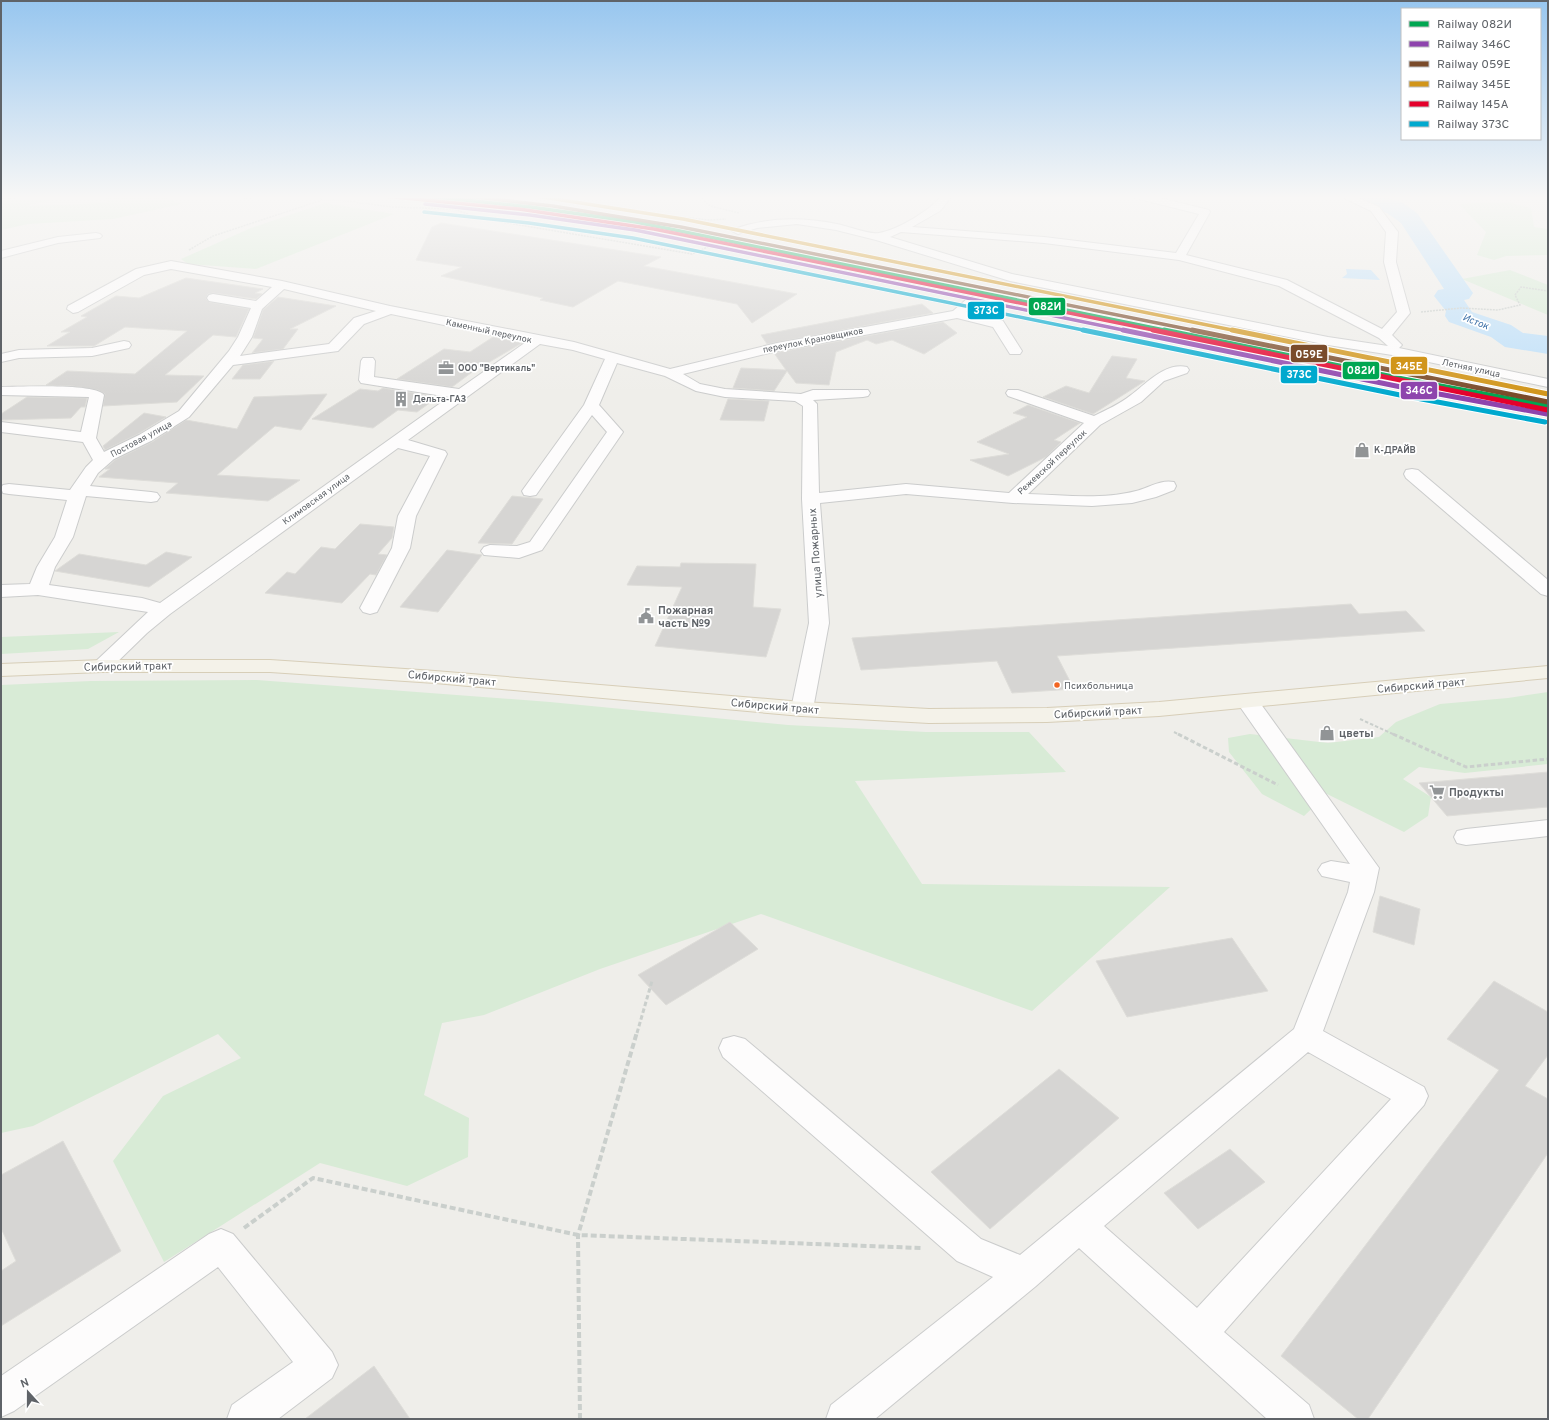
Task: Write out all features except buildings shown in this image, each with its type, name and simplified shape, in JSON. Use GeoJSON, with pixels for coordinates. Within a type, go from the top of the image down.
{"type":"FeatureCollection","features":[{"type":"Feature","properties":{"kind":"main road","name":"Сибирский тракт"},"geometry":{"type":"LineString","coordinates":[[1,670],[102,666],[270,666],[435,677],[802,708],[929,716],[1047,715],[1247,702],[1548,672]]}},
{"type":"Feature","properties":{"kind":"street","name":"Летняя улица"},"geometry":{"type":"LineString","coordinates":[[962,262],[1010,277],[1328,341],[1405,353],[1548,383]]}},
{"type":"Feature","properties":{"kind":"street"},"geometry":{"type":"LineString","coordinates":[[1203,262],[1282,283],[1384,335],[1405,353]]}},
{"type":"Feature","properties":{"kind":"street"},"geometry":{"type":"LineString","coordinates":[[1384,335],[1404,312],[1390,262]]}},
{"type":"Feature","properties":{"kind":"street"},"geometry":{"type":"LineString","coordinates":[[73,310],[140,272],[171,265]]}},
{"type":"Feature","properties":{"kind":"street","name":"Каменный переулок"},"geometry":{"type":"LineString","coordinates":[[171,265],[282,285],[390,310],[537,340],[574,346],[670,373],[696,387],[725,393],[795,397],[803,399]]}},
{"type":"Feature","properties":{"kind":"street","name":"Постовая улица"},"geometry":{"type":"LineString","coordinates":[[38,589],[46,567],[64,537],[78,493],[92,470],[102,461],[181,417],[230,361],[245,337],[258,305],[282,285]]}},
{"type":"Feature","properties":{"kind":"street"},"geometry":{"type":"LineString","coordinates":[[213,298],[258,305]]}},
{"type":"Feature","properties":{"kind":"street"},"geometry":{"type":"LineString","coordinates":[[957,314],[972,301]]}},
{"type":"Feature","properties":{"kind":"street"},"geometry":{"type":"LineString","coordinates":[[230,361],[333,348],[359,321],[390,310]]}},
{"type":"Feature","properties":{"kind":"street"},"geometry":{"type":"LineString","coordinates":[[957,314],[998,324],[1015,351]]}},
{"type":"Feature","properties":{"kind":"street","name":"переулок Крановщиков"},"geometry":{"type":"LineString","coordinates":[[670,373],[722,358],[780,346],[957,314]]}},
{"type":"Feature","properties":{"kind":"street","name":"Климовская улица"},"geometry":{"type":"LineString","coordinates":[[102,666],[140,629],[163,610],[537,340]]}},
{"type":"Feature","properties":{"kind":"street"},"geometry":{"type":"LineString","coordinates":[[1,358],[20,354],[92,352],[124,345]]}},
{"type":"Feature","properties":{"kind":"street"},"geometry":{"type":"LineString","coordinates":[[530,490],[592,405],[613,357]]}},
{"type":"Feature","properties":{"kind":"street"},"geometry":{"type":"LineString","coordinates":[[368,361],[366,380],[462,394]]}},
{"type":"Feature","properties":{"kind":"street","name":"Режевской переулок"},"geometry":{"type":"LineString","coordinates":[[811,499],[906,489],[1013,498],[1095,422],[1136,400],[1158,378],[1182,370]]}},
{"type":"Feature","properties":{"kind":"street"},"geometry":{"type":"LineString","coordinates":[[1,391],[95,393],[98,397],[88,438],[102,461]]}},
{"type":"Feature","properties":{"kind":"street"},"geometry":{"type":"LineString","coordinates":[[1013,393],[1095,422]]}},
{"type":"Feature","properties":{"kind":"street"},"geometry":{"type":"LineString","coordinates":[[803,399],[813,394],[864,394]]}},
{"type":"Feature","properties":{"kind":"street","name":"улица Пожарных"},"geometry":{"type":"LineString","coordinates":[[802,708],[819,623],[811,499],[810,404],[803,399]]}},
{"type":"Feature","properties":{"kind":"street"},"geometry":{"type":"LineString","coordinates":[[490,551],[519,552],[536,546],[552,525],[615,432],[592,405]]}},
{"type":"Feature","properties":{"kind":"street"},"geometry":{"type":"LineString","coordinates":[[1,427],[88,438]]}},
{"type":"Feature","properties":{"kind":"street"},"geometry":{"type":"LineString","coordinates":[[370,608],[401,548],[407,516],[440,454],[396,442]]}},
{"type":"Feature","properties":{"kind":"street"},"geometry":{"type":"LineString","coordinates":[[1412,474],[1548,590]]}},
{"type":"Feature","properties":{"kind":"street"},"geometry":{"type":"LineString","coordinates":[[1013,498],[1070,501],[1115,499],[1152,494],[1168,486]]}},
{"type":"Feature","properties":{"kind":"street"},"geometry":{"type":"LineString","coordinates":[[9,489],[151,498]]}},
{"type":"Feature","properties":{"kind":"street"},"geometry":{"type":"LineString","coordinates":[[1,591],[38,589],[142,604],[163,610]]}},
{"type":"Feature","properties":{"kind":"street"},"geometry":{"type":"LineString","coordinates":[[845,1419],[1024,1274],[1079,1226],[1306,1036],[1365,876],[1366,868],[1247,702]]}},
{"type":"Feature","properties":{"kind":"street"},"geometry":{"type":"LineString","coordinates":[[1466,837],[1548,828]]}},
{"type":"Feature","properties":{"kind":"street"},"geometry":{"type":"LineString","coordinates":[[1331,870],[1365,876]]}},
{"type":"Feature","properties":{"kind":"street"},"geometry":{"type":"LineString","coordinates":[[1199,1333],[1413,1096],[1306,1036]]}},
{"type":"Feature","properties":{"kind":"street"},"geometry":{"type":"LineString","coordinates":[[734,1048],[969,1250],[1024,1274]]}},
{"type":"Feature","properties":{"kind":"street"},"geometry":{"type":"LineString","coordinates":[[1079,1226],[1295,1419]]}},
{"type":"Feature","properties":{"kind":"street"},"geometry":{"type":"LineString","coordinates":[[1,1398],[220,1245],[319,1365],[246,1419]]}},
{"type":"Feature","properties":{"kind":"path"},"geometry":{"type":"LineString","coordinates":[[1404,312],[1462,308],[1494,311],[1520,305],[1515,295],[1520,287],[1548,291]]}},
{"type":"Feature","properties":{"kind":"path"},"geometry":{"type":"LineString","coordinates":[[1360,719],[1466,767],[1548,759]]}},
{"type":"Feature","properties":{"kind":"path"},"geometry":{"type":"LineString","coordinates":[[1174,732],[1284,788]]}},
{"type":"Feature","properties":{"kind":"path"},"geometry":{"type":"LineString","coordinates":[[580,1419],[578,1234],[652,982]]}},
{"type":"Feature","properties":{"kind":"path"},"geometry":{"type":"LineString","coordinates":[[220,1245],[312,1178],[578,1234],[969,1250]]}},
{"type":"Feature","properties":{"kind":"green space"},"geometry":{"type":"Polygon","coordinates":[[[186,262],[273,262],[256,269],[188,264],[186,262]]]}},
{"type":"Feature","properties":{"kind":"green space"},"geometry":{"type":"Polygon","coordinates":[[[1510,270],[1548,285],[1548,315],[1462,279],[1510,270]]]}},
{"type":"Feature","properties":{"kind":"green space"},"geometry":{"type":"Polygon","coordinates":[[[119,632],[88,649],[1,654],[1,637],[119,632]]]}},
{"type":"Feature","properties":{"kind":"green space"},"geometry":{"type":"Polygon","coordinates":[[[257,680],[550,702],[788,725],[926,732],[1029,732],[1066,772],[855,781],[922,884],[1170,887],[1032,1011],[761,914],[600,969],[484,1015],[442,1023],[424,1095],[469,1118],[468,1157],[407,1186],[320,1163],[164,1262],[113,1161],[163,1096],[241,1058],[218,1034],[33,1126],[1,1133],[1,685],[91,681],[257,680]]]}},
{"type":"Feature","properties":{"kind":"green space"},"geometry":{"type":"Polygon","coordinates":[[[1548,692],[1548,764],[1465,773],[1419,767],[1403,779],[1431,797],[1428,816],[1404,832],[1327,794],[1304,816],[1262,794],[1229,752],[1228,738],[1250,734],[1328,743],[1379,737],[1396,722],[1440,704],[1508,698],[1548,692]]]}},
{"type":"Feature","properties":{"kind":"water"},"geometry":{"type":"Polygon","coordinates":[[[1346,269],[1371,270],[1380,280],[1342,278],[1347,274],[1346,269]]]}},
{"type":"Feature","properties":{"kind":"waterway","name":"Исток"},"geometry":{"type":"LineString","coordinates":[[1439,262],[1460,293],[1447,296],[1459,310],[1459,316],[1501,331],[1515,341],[1548,345]]}},
{"type":"Feature","properties":{"kind":"rail line","name":"373C"},"geometry":{"type":"LineString","coordinates":[[752,262],[1400,395],[1545,422]]}},
{"type":"Feature","properties":{"kind":"rail line","name":"346С"},"geometry":{"type":"LineString","coordinates":[[792,262],[1401,387],[1547,414]]}},
{"type":"Feature","properties":{"kind":"rail line","name":"145А"},"geometry":{"type":"LineString","coordinates":[[818,262],[1548,410]]}},
{"type":"Feature","properties":{"kind":"rail line","name":"082И"},"geometry":{"type":"LineString","coordinates":[[833,262],[1403,379],[1548,406]]}},
{"type":"Feature","properties":{"kind":"rail line","name":"059Е"},"geometry":{"type":"LineString","coordinates":[[856,262],[1548,402]]}},
{"type":"Feature","properties":{"kind":"rail line","name":"345Е"},"geometry":{"type":"LineString","coordinates":[[897,262],[1548,394]]}},
{"type":"Feature","properties":{"kind":"place","name":"ООО \"Вертикаль\""},"geometry":{"type":"Point","coordinates":[446,368]}},
{"type":"Feature","properties":{"kind":"place","name":"Дельта-ГАЗ"},"geometry":{"type":"Point","coordinates":[401,399]}},
{"type":"Feature","properties":{"kind":"place","name":"К-ДРАЙВ"},"geometry":{"type":"Point","coordinates":[1362,450]}},
{"type":"Feature","properties":{"kind":"place","name":"Пожарная часть №9"},"geometry":{"type":"Point","coordinates":[646,616]}},
{"type":"Feature","properties":{"kind":"place","name":"Психбольница"},"geometry":{"type":"Point","coordinates":[1057,685]}},
{"type":"Feature","properties":{"kind":"place","name":"цветы"},"geometry":{"type":"Point","coordinates":[1327,733]}},
{"type":"Feature","properties":{"kind":"place","name":"Продукты"},"geometry":{"type":"Point","coordinates":[1437,792]}}]}
